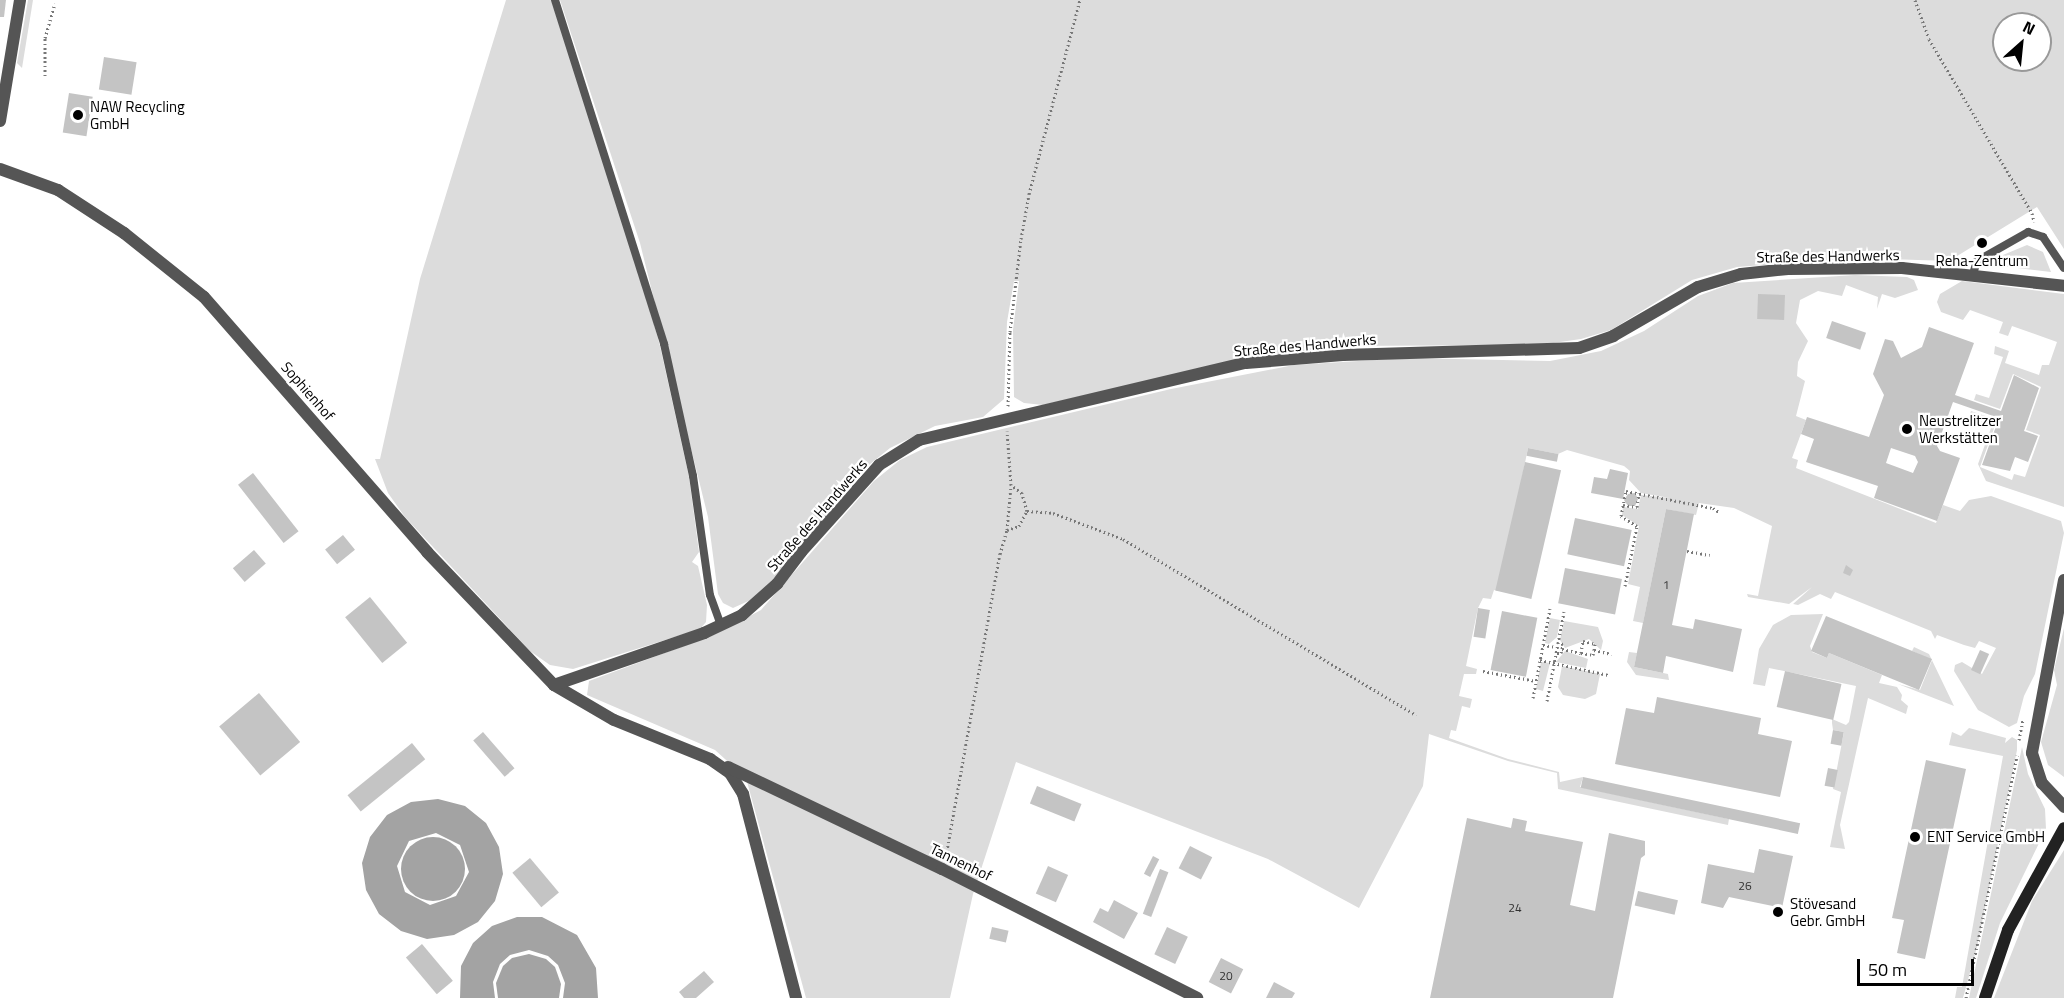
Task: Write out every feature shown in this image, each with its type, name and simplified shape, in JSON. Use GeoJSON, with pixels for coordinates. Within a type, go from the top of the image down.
{"type":"FeatureCollection","features":[{"type":"Feature","properties":{"kind":"main road"},"geometry":{"type":"LineString","coordinates":[[1985,998],[2012,921],[2064,828]]}},
{"type":"Feature","properties":{"kind":"street"},"geometry":{"type":"LineString","coordinates":[[0,121],[20,0]]}},
{"type":"Feature","properties":{"kind":"street","name":"Sophienhof"},"geometry":{"type":"LineString","coordinates":[[0,169],[58,190],[124,233],[204,297],[427,552],[554,685],[614,720],[710,759]]}},
{"type":"Feature","properties":{"kind":"street","name":"Straße des Handwerks"},"geometry":{"type":"LineString","coordinates":[[554,685],[721,626],[750,609],[777,584],[801,552],[879,465],[919,440],[1246,363],[1343,355],[1579,348],[1613,336],[1698,287],[1741,274],[1857,267],[1973,274],[2064,286]]}},
{"type":"Feature","properties":{"kind":"street"},"geometry":{"type":"LineString","coordinates":[[2064,580],[2032,753],[2042,783],[2064,807]]}},
{"type":"Feature","properties":{"kind":"street"},"geometry":{"type":"LineString","coordinates":[[710,759],[730,773],[743,794],[796,998]]}},
{"type":"Feature","properties":{"kind":"street","name":"Tannenhof"},"geometry":{"type":"LineString","coordinates":[[710,759],[942,869],[1197,998]]}},
{"type":"Feature","properties":{"kind":"lane"},"geometry":{"type":"LineString","coordinates":[[555,0],[664,344],[691,465],[710,595],[721,626]]}},
{"type":"Feature","properties":{"kind":"lane"},"geometry":{"type":"LineString","coordinates":[[1973,274],[1977,261],[2019,236],[2036,233],[2051,246],[2064,268]]}},
{"type":"Feature","properties":{"kind":"path"},"geometry":{"type":"LineString","coordinates":[[942,869],[1007,530],[1011,485],[1008,419],[1010,332],[1021,239],[1029,194],[1080,0]]}},
{"type":"Feature","properties":{"kind":"path"},"geometry":{"type":"LineString","coordinates":[[1916,0],[1929,39],[2032,213],[2036,233]]}},
{"type":"Feature","properties":{"kind":"path"},"geometry":{"type":"LineString","coordinates":[[45,76],[45,38],[55,3]]}},
{"type":"Feature","properties":{"kind":"path"},"geometry":{"type":"LineString","coordinates":[[1007,530],[1019,526],[1027,511],[1022,493],[1011,485]]}},
{"type":"Feature","properties":{"kind":"path"},"geometry":{"type":"LineString","coordinates":[[1625,586],[1637,526],[1621,516],[1626,491],[1713,508],[1719,512]]}},
{"type":"Feature","properties":{"kind":"path"},"geometry":{"type":"LineString","coordinates":[[1623,504],[1637,507],[1639,494]]}},
{"type":"Feature","properties":{"kind":"path"},"geometry":{"type":"LineString","coordinates":[[1027,511],[1053,513],[1123,539],[1416,715]]}},
{"type":"Feature","properties":{"kind":"path"},"geometry":{"type":"LineString","coordinates":[[1687,551],[1710,555]]}},
{"type":"Feature","properties":{"kind":"path"},"geometry":{"type":"LineString","coordinates":[[1533,698],[1550,609]]}},
{"type":"Feature","properties":{"kind":"path"},"geometry":{"type":"LineString","coordinates":[[1546,700],[1556,652],[1555,647],[1558,643],[1564,612]]}},
{"type":"Feature","properties":{"kind":"path"},"geometry":{"type":"LineString","coordinates":[[1562,649],[1593,655],[1595,644],[1583,641],[1581,652]]}},
{"type":"Feature","properties":{"kind":"path"},"geometry":{"type":"LineString","coordinates":[[1556,652],[1561,653],[1562,649],[1563,644],[1558,643]]}},
{"type":"Feature","properties":{"kind":"path"},"geometry":{"type":"LineString","coordinates":[[1543,645],[1555,647]]}},
{"type":"Feature","properties":{"kind":"path"},"geometry":{"type":"LineString","coordinates":[[1594,650],[1612,654]]}},
{"type":"Feature","properties":{"kind":"path"},"geometry":{"type":"LineString","coordinates":[[1540,660],[1608,675]]}},
{"type":"Feature","properties":{"kind":"path"},"geometry":{"type":"LineString","coordinates":[[1483,671],[1536,681]]}},
{"type":"Feature","properties":{"kind":"path"},"geometry":{"type":"LineString","coordinates":[[1966,998],[2026,715]]}},
{"type":"Feature","properties":{"kind":"shaded area"},"geometry":{"type":"Polygon","coordinates":[[[28,0],[33,0],[22,68],[17,63],[28,0]]]}},
{"type":"Feature","properties":{"kind":"shaded area"},"geometry":{"type":"Polygon","coordinates":[[[506,0],[551,0],[632,244],[660,346],[689,477],[699,552],[692,562],[698,566],[707,605],[706,622],[700,629],[573,669],[550,665],[530,651],[405,517],[388,493],[375,459],[380,459],[420,279],[506,0]]]}},
{"type":"Feature","properties":{"kind":"shaded area"},"geometry":{"type":"Polygon","coordinates":[[[560,0],[2064,0],[2064,249],[2037,207],[1949,261],[1856,258],[1737,267],[1692,280],[1611,330],[1581,339],[1539,345],[1343,346],[1245,358],[1043,405],[1024,403],[1014,397],[1013,330],[1019,281],[1014,281],[1007,322],[1004,399],[983,417],[935,426],[890,448],[864,469],[772,582],[755,598],[733,608],[723,603],[718,594],[708,517],[640,243],[560,0]]]}},
{"type":"Feature","properties":{"kind":"shaded area"},"geometry":{"type":"Polygon","coordinates":[[[2027,245],[2043,252],[2051,272],[2001,266],[2003,255],[2027,245]]]}},
{"type":"Feature","properties":{"kind":"shaded area"},"geometry":{"type":"Polygon","coordinates":[[[1855,275],[1907,277],[1914,280],[1918,290],[1895,298],[1882,294],[1877,309],[1878,297],[1846,285],[1842,296],[1818,291],[1800,300],[1796,323],[1808,341],[1798,362],[1797,376],[1805,381],[1796,416],[1806,420],[1792,458],[1798,460],[1796,468],[1936,523],[1943,505],[1960,511],[1969,500],[1991,496],[2061,521],[2064,533],[2035,674],[2024,696],[2017,723],[2009,727],[1978,710],[1954,671],[1955,665],[1962,662],[1982,674],[1996,648],[1979,641],[1975,648],[1937,635],[1935,639],[1931,631],[1835,592],[1831,599],[1820,594],[1798,605],[1793,604],[1812,587],[1789,604],[1748,597],[1747,594],[1758,596],[1772,526],[1734,508],[1699,503],[1696,515],[1666,509],[1643,623],[1633,621],[1640,587],[1628,584],[1639,526],[1622,515],[1623,507],[1638,509],[1641,495],[1670,498],[1641,493],[1629,480],[1630,471],[1624,466],[1567,450],[1558,454],[1528,448],[1499,591],[1494,590],[1491,599],[1483,598],[1478,608],[1466,666],[1477,669],[1476,674],[1464,674],[1459,696],[1472,699],[1470,708],[1462,706],[1456,731],[1451,730],[1449,738],[1508,759],[1559,772],[1560,782],[1583,777],[1580,787],[1729,819],[1728,825],[1558,789],[1557,773],[1508,761],[1429,734],[1423,786],[1359,908],[1268,859],[1016,762],[973,894],[950,998],[806,998],[746,778],[715,750],[587,695],[589,681],[716,634],[761,610],[874,481],[900,460],[927,447],[1171,389],[1294,365],[1407,358],[1550,361],[1601,351],[1644,331],[1698,296],[1733,283],[1855,275]]]}},
{"type":"Feature","properties":{"kind":"shaded area"},"geometry":{"type":"Polygon","coordinates":[[[1962,281],[2064,294],[2064,507],[1986,481],[1978,464],[1991,428],[1968,419],[1971,411],[1997,420],[1980,467],[2012,480],[2014,474],[2025,477],[2040,435],[2026,430],[2041,387],[2013,374],[2000,409],[1974,400],[1976,394],[1989,398],[2003,357],[1994,354],[1995,346],[2009,351],[2005,363],[2039,375],[2042,365],[2049,365],[2057,342],[2012,326],[2008,336],[1999,333],[2003,322],[1970,310],[1963,320],[1941,312],[1937,302],[1940,294],[1962,281]]]}},
{"type":"Feature","properties":{"kind":"shaded area"},"geometry":{"type":"Polygon","coordinates":[[[1823,614],[1810,646],[1812,652],[1827,658],[1829,653],[1882,675],[1879,683],[1897,687],[1902,695],[1901,700],[1908,706],[1906,714],[1868,698],[1840,825],[1845,849],[1830,847],[1841,792],[1833,789],[1844,732],[1833,730],[1832,719],[1846,725],[1849,722],[1856,686],[1769,668],[1765,686],[1753,684],[1759,649],[1773,625],[1791,615],[1823,614]]]}},
{"type":"Feature","properties":{"kind":"shaded area"},"geometry":{"type":"Polygon","coordinates":[[[1550,618],[1560,620],[1557,637],[1549,644],[1545,643],[1550,618]]]}},
{"type":"Feature","properties":{"kind":"shaded area"},"geometry":{"type":"Polygon","coordinates":[[[1564,621],[1598,627],[1603,641],[1601,650],[1589,639],[1565,648],[1560,640],[1564,621]]]}},
{"type":"Feature","properties":{"kind":"shaded area"},"geometry":{"type":"Polygon","coordinates":[[[2064,628],[2064,777],[2048,765],[2041,742],[2057,685],[2054,670],[2064,628]]]}},
{"type":"Feature","properties":{"kind":"shaded area"},"geometry":{"type":"Polygon","coordinates":[[[1914,647],[1929,654],[1932,660],[1912,651],[1914,647]]]}},
{"type":"Feature","properties":{"kind":"shaded area"},"geometry":{"type":"Polygon","coordinates":[[[1565,651],[1588,659],[1586,668],[1556,662],[1565,651]]]}},
{"type":"Feature","properties":{"kind":"shaded area"},"geometry":{"type":"Polygon","coordinates":[[[1629,652],[1637,653],[1634,667],[1668,674],[1669,680],[1636,675],[1627,662],[1629,652]]]}},
{"type":"Feature","properties":{"kind":"shaded area"},"geometry":{"type":"Polygon","coordinates":[[[1932,660],[1954,706],[1898,684],[1920,690],[1932,660]]]}},
{"type":"Feature","properties":{"kind":"shaded area"},"geometry":{"type":"Polygon","coordinates":[[[1541,662],[1550,663],[1543,691],[1536,689],[1541,662]]]}},
{"type":"Feature","properties":{"kind":"shaded area"},"geometry":{"type":"Polygon","coordinates":[[[1562,666],[1600,674],[1596,694],[1585,699],[1563,695],[1558,687],[1562,666]]]}},
{"type":"Feature","properties":{"kind":"shaded area"},"geometry":{"type":"Polygon","coordinates":[[[1969,728],[2006,738],[2005,743],[2012,737],[2017,740],[2017,750],[1977,947],[1963,998],[1955,998],[1957,987],[1962,987],[2003,756],[1949,745],[1952,732],[1961,736],[1969,728]]]}},
{"type":"Feature","properties":{"kind":"shaded area"},"geometry":{"type":"Polygon","coordinates":[[[2022,747],[2028,774],[2045,809],[2046,829],[2000,923],[1976,998],[1969,998],[2022,747]]]}},
{"type":"Feature","properties":{"kind":"shaded area"},"geometry":{"type":"Polygon","coordinates":[[[438,799],[465,806],[486,823],[499,847],[503,874],[495,901],[478,922],[454,935],[427,939],[401,931],[379,914],[366,890],[362,863],[370,837],[387,815],[411,802],[438,799]],[[436,833],[409,841],[397,866],[405,892],[430,905],[456,896],[469,872],[460,845],[436,833]]]}},
{"type":"Feature","properties":{"kind":"shaded area"},"geometry":{"type":"Polygon","coordinates":[[[427,837],[439,837],[456,846],[463,857],[465,869],[463,881],[456,892],[439,901],[427,901],[415,896],[406,887],[401,875],[401,863],[406,851],[415,842],[427,837]]]}},
{"type":"Feature","properties":{"kind":"shaded area"},"geometry":{"type":"Polygon","coordinates":[[[2064,850],[2064,998],[1994,998],[2032,901],[2064,850]]]}},
{"type":"Feature","properties":{"kind":"shaded area"},"geometry":{"type":"Polygon","coordinates":[[[517,917],[542,917],[577,935],[596,968],[598,998],[563,998],[565,983],[558,965],[548,956],[529,950],[510,955],[500,964],[493,982],[495,998],[460,998],[461,966],[473,943],[492,926],[517,917]]]}},
{"type":"Feature","properties":{"kind":"shaded area"},"geometry":{"type":"Polygon","coordinates":[[[529,954],[546,959],[555,967],[561,984],[559,998],[498,998],[496,983],[503,966],[512,958],[529,954]]]}},
{"type":"Feature","properties":{"kind":"building"},"geometry":{"type":"Polygon","coordinates":[[[0,0],[6,0],[4,17],[0,17],[0,0]]]}},
{"type":"Feature","properties":{"kind":"building"},"geometry":{"type":"Polygon","coordinates":[[[104,57],[137,62],[131,95],[99,90],[104,57]]]}},
{"type":"Feature","properties":{"kind":"building","name":"NAW Recycling GmbH"},"geometry":{"type":"Polygon","coordinates":[[[69,93],[93,97],[86,136],[63,133],[69,93]]]}},
{"type":"Feature","properties":{"kind":"building"},"geometry":{"type":"Polygon","coordinates":[[[1758,294],[1785,295],[1784,320],[1757,319],[1758,294]]]}},
{"type":"Feature","properties":{"kind":"building"},"geometry":{"type":"Polygon","coordinates":[[[1832,321],[1866,333],[1860,350],[1826,338],[1832,321]]]}},
{"type":"Feature","properties":{"kind":"building","name":"Neustrelitzer Werkstätten"},"geometry":{"type":"Polygon","coordinates":[[[1929,327],[1974,343],[1955,395],[2001,411],[2014,375],[2039,388],[2024,431],[2038,436],[2028,462],[2015,457],[2010,471],[1982,465],[1999,418],[1953,402],[1937,446],[1940,451],[1960,458],[1937,521],[1874,498],[1878,486],[1806,462],[1814,439],[1801,434],[1807,417],[1869,437],[1884,395],[1873,374],[1885,339],[1893,341],[1901,358],[1922,347],[1929,327]],[[1891,448],[1886,463],[1913,473],[1918,462],[1915,456],[1891,448]]]}},
{"type":"Feature","properties":{"kind":"building"},"geometry":{"type":"Polygon","coordinates":[[[1528,448],[1558,454],[1557,462],[1526,456],[1528,448]]]}},
{"type":"Feature","properties":{"kind":"building"},"geometry":{"type":"Polygon","coordinates":[[[1525,462],[1561,470],[1531,599],[1495,591],[1525,462]]]}},
{"type":"Feature","properties":{"kind":"building"},"geometry":{"type":"Polygon","coordinates":[[[1610,469],[1628,473],[1623,499],[1591,493],[1594,477],[1607,479],[1610,469]]]}},
{"type":"Feature","properties":{"kind":"building"},"geometry":{"type":"Polygon","coordinates":[[[253,473],[299,531],[284,543],[238,485],[253,473]]]}},
{"type":"Feature","properties":{"kind":"building"},"geometry":{"type":"Polygon","coordinates":[[[1635,493],[1638,499],[1635,506],[1628,506],[1624,500],[1628,494],[1635,493]]]}},
{"type":"Feature","properties":{"kind":"building"},"geometry":{"type":"Polygon","coordinates":[[[1666,509],[1694,514],[1672,625],[1693,629],[1695,619],[1742,629],[1733,672],[1666,656],[1663,673],[1634,667],[1666,509]]]}},
{"type":"Feature","properties":{"kind":"building"},"geometry":{"type":"Polygon","coordinates":[[[1575,518],[1632,530],[1624,566],[1567,554],[1575,518]]]}},
{"type":"Feature","properties":{"kind":"building"},"geometry":{"type":"Polygon","coordinates":[[[343,535],[355,550],[337,564],[325,549],[343,535]]]}},
{"type":"Feature","properties":{"kind":"building"},"geometry":{"type":"Polygon","coordinates":[[[254,550],[266,564],[245,582],[233,568],[254,550]]]}},
{"type":"Feature","properties":{"kind":"building"},"geometry":{"type":"Polygon","coordinates":[[[1846,565],[1853,570],[1850,576],[1843,573],[1846,565]]]}},
{"type":"Feature","properties":{"kind":"building"},"geometry":{"type":"Polygon","coordinates":[[[1565,568],[1622,579],[1615,614],[1558,603],[1565,568]]]}},
{"type":"Feature","properties":{"kind":"building"},"geometry":{"type":"Polygon","coordinates":[[[370,597],[407,643],[382,663],[345,617],[370,597]]]}},
{"type":"Feature","properties":{"kind":"building"},"geometry":{"type":"Polygon","coordinates":[[[1478,608],[1490,610],[1485,639],[1473,637],[1478,608]]]}},
{"type":"Feature","properties":{"kind":"building"},"geometry":{"type":"Polygon","coordinates":[[[1502,611],[1537,618],[1526,677],[1491,670],[1502,611]]]}},
{"type":"Feature","properties":{"kind":"building"},"geometry":{"type":"Polygon","coordinates":[[[1826,616],[1932,659],[1919,690],[1829,653],[1827,658],[1811,651],[1826,616]]]}},
{"type":"Feature","properties":{"kind":"building"},"geometry":{"type":"Polygon","coordinates":[[[1980,650],[1989,654],[1980,674],[1971,670],[1980,650]]]}},
{"type":"Feature","properties":{"kind":"building"},"geometry":{"type":"Polygon","coordinates":[[[1785,671],[1842,684],[1833,720],[1777,707],[1785,671]]]}},
{"type":"Feature","properties":{"kind":"building"},"geometry":{"type":"Polygon","coordinates":[[[259,693],[300,742],[260,775],[219,726],[259,693]]]}},
{"type":"Feature","properties":{"kind":"building"},"geometry":{"type":"Polygon","coordinates":[[[1657,697],[1761,718],[1758,734],[1792,741],[1780,797],[1615,764],[1626,708],[1654,713],[1657,697]]]}},
{"type":"Feature","properties":{"kind":"building"},"geometry":{"type":"Polygon","coordinates":[[[1833,730],[1844,732],[1841,746],[1831,744],[1833,730]]]}},
{"type":"Feature","properties":{"kind":"building"},"geometry":{"type":"Polygon","coordinates":[[[483,732],[514,768],[505,777],[473,741],[483,732]]]}},
{"type":"Feature","properties":{"kind":"building"},"geometry":{"type":"Polygon","coordinates":[[[412,743],[425,759],[361,812],[347,795],[412,743]]]}},
{"type":"Feature","properties":{"kind":"building"},"geometry":{"type":"Polygon","coordinates":[[[1926,760],[1966,769],[1925,959],[1897,953],[1904,920],[1892,918],[1926,760]]]}},
{"type":"Feature","properties":{"kind":"building"},"geometry":{"type":"Polygon","coordinates":[[[1828,768],[1838,770],[1834,788],[1825,786],[1828,768]]]}},
{"type":"Feature","properties":{"kind":"building"},"geometry":{"type":"Polygon","coordinates":[[[1583,777],[1800,823],[1798,834],[1581,788],[1583,777]]]}},
{"type":"Feature","properties":{"kind":"building"},"geometry":{"type":"Polygon","coordinates":[[[1037,786],[1082,804],[1074,822],[1030,804],[1037,786]]]}},
{"type":"Feature","properties":{"kind":"building"},"geometry":{"type":"Polygon","coordinates":[[[1467,818],[1511,828],[1513,818],[1527,821],[1525,831],[1583,842],[1570,905],[1595,911],[1609,833],[1645,841],[1645,855],[1641,858],[1613,998],[1430,998],[1467,818]]]}},
{"type":"Feature","properties":{"kind":"building"},"geometry":{"type":"Polygon","coordinates":[[[1190,846],[1212,857],[1201,880],[1179,868],[1190,846]]]}},
{"type":"Feature","properties":{"kind":"building"},"geometry":{"type":"Polygon","coordinates":[[[1759,849],[1793,856],[1782,908],[1729,897],[1723,908],[1701,903],[1708,864],[1754,873],[1759,849]]]}},
{"type":"Feature","properties":{"kind":"building"},"geometry":{"type":"Polygon","coordinates":[[[1153,856],[1159,859],[1150,877],[1144,874],[1153,856]]]}},
{"type":"Feature","properties":{"kind":"building"},"geometry":{"type":"Polygon","coordinates":[[[530,858],[559,892],[541,907],[512,873],[530,858]]]}},
{"type":"Feature","properties":{"kind":"building"},"geometry":{"type":"Polygon","coordinates":[[[1048,866],[1068,875],[1056,902],[1036,893],[1048,866]]]}},
{"type":"Feature","properties":{"kind":"building"},"geometry":{"type":"Polygon","coordinates":[[[1160,869],[1168,872],[1151,917],[1143,914],[1160,869]]]}},
{"type":"Feature","properties":{"kind":"building"},"geometry":{"type":"Polygon","coordinates":[[[1638,891],[1678,900],[1675,915],[1635,906],[1638,891]]]}},
{"type":"Feature","properties":{"kind":"building"},"geometry":{"type":"Polygon","coordinates":[[[1114,900],[1138,913],[1124,939],[1093,922],[1100,908],[1108,912],[1114,900]]]}},
{"type":"Feature","properties":{"kind":"building"},"geometry":{"type":"Polygon","coordinates":[[[992,927],[1009,931],[1006,943],[989,939],[992,927]]]}},
{"type":"Feature","properties":{"kind":"building"},"geometry":{"type":"Polygon","coordinates":[[[1167,927],[1188,937],[1175,964],[1154,954],[1167,927]]]}},
{"type":"Feature","properties":{"kind":"building"},"geometry":{"type":"Polygon","coordinates":[[[422,944],[453,981],[437,994],[406,957],[422,944]]]}},
{"type":"Feature","properties":{"kind":"building"},"geometry":{"type":"Polygon","coordinates":[[[1221,958],[1243,969],[1231,993],[1209,982],[1221,958]]]}},
{"type":"Feature","properties":{"kind":"building"},"geometry":{"type":"Polygon","coordinates":[[[704,971],[714,982],[696,998],[684,998],[679,992],[704,971]]]}},
{"type":"Feature","properties":{"kind":"building"},"geometry":{"type":"Polygon","coordinates":[[[1274,982],[1295,993],[1292,998],[1266,998],[1274,982]]]}},
{"type":"Feature","properties":{"kind":"place","name":"NAW Recycling GmbH"},"geometry":{"type":"Point","coordinates":[78,115]}},
{"type":"Feature","properties":{"kind":"place","name":"Reha-Zentrum"},"geometry":{"type":"Point","coordinates":[1982,243]}},
{"type":"Feature","properties":{"kind":"place","name":"Neustrelitzer Werkstätten"},"geometry":{"type":"Point","coordinates":[1907,429]}},
{"type":"Feature","properties":{"kind":"place","name":"ENT Service GmbH"},"geometry":{"type":"Point","coordinates":[1915,837]}},
{"type":"Feature","properties":{"kind":"place","name":"Stövesand Gebr. GmbH"},"geometry":{"type":"Point","coordinates":[1778,912]}}]}
